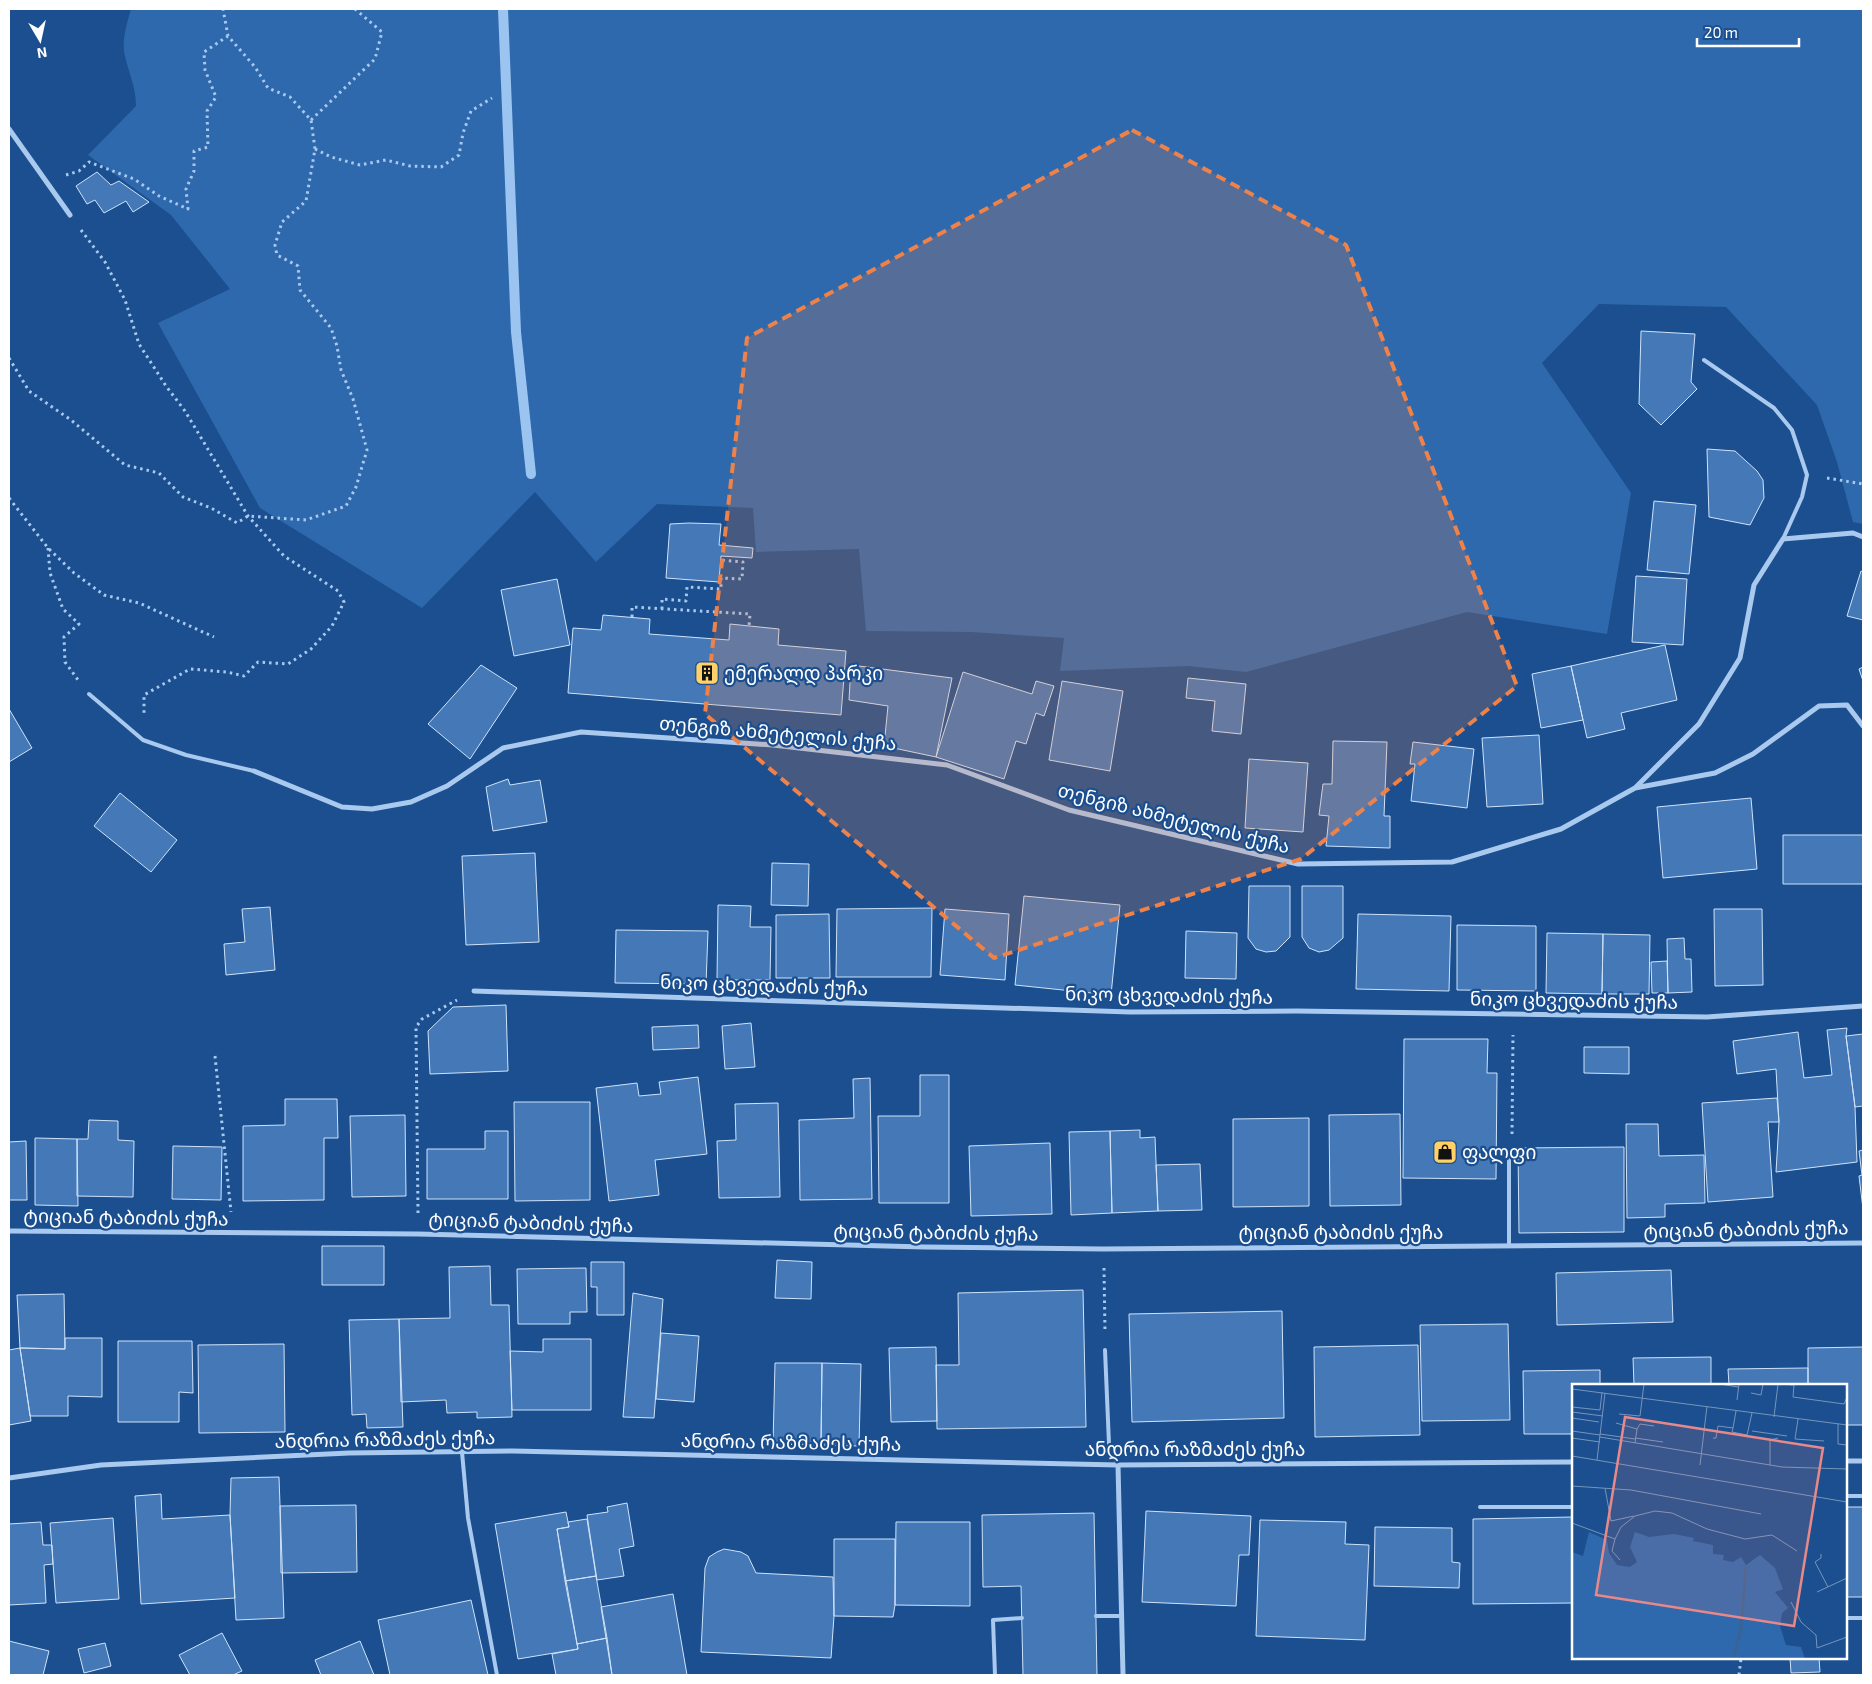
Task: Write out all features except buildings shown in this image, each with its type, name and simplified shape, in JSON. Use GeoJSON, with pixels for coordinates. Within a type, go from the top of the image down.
{"type":"FeatureCollection","features":[{"type":"Feature","properties":{"kind":"street"},"geometry":{"type":"LineString","coordinates":[[9,129],[70,215]]}},
{"type":"Feature","properties":{"kind":"street"},"geometry":{"type":"LineString","coordinates":[[1783,539],[1853,533],[1863,537]]}},
{"type":"Feature","properties":{"kind":"street","name":"თენგიზ ახმეტელის ქუჩა"},"geometry":{"type":"LineString","coordinates":[[254,771],[342,807],[372,809],[411,802],[447,786],[503,748],[581,732],[773,745],[947,765],[1069,810],[1298,864],[1452,862],[1560,829],[1635,788],[1699,724],[1740,658],[1754,585],[1783,539]]}},
{"type":"Feature","properties":{"kind":"street"},"geometry":{"type":"LineString","coordinates":[[1635,788],[1715,773],[1752,754],[1819,706],[1847,705],[1863,726]]}},
{"type":"Feature","properties":{"kind":"street","name":"ნიკო ცხვედაძის ქუჩა"},"geometry":{"type":"LineString","coordinates":[[474,991],[1130,1012],[1296,1011],[1707,1017],[1863,1006]]}},
{"type":"Feature","properties":{"kind":"street","name":"ტიციან ტაბიძის ქუჩა"},"geometry":{"type":"LineString","coordinates":[[9,1231],[418,1234],[924,1247],[1103,1249],[1863,1243]]}},
{"type":"Feature","properties":{"kind":"street","name":"ანდრია რაზმაძეს ქუჩა"},"geometry":{"type":"LineString","coordinates":[[9,1478],[101,1466],[349,1453],[513,1451],[1118,1465],[1572,1462]]}},
{"type":"Feature","properties":{"kind":"street"},"geometry":{"type":"LineString","coordinates":[[1847,1461],[1863,1461]]}},
{"type":"Feature","properties":{"kind":"street"},"geometry":{"type":"LineString","coordinates":[[1118,1465],[1123,1675]]}},
{"type":"Feature","properties":{"kind":"lane"},"geometry":{"type":"LineString","coordinates":[[1704,360],[1774,408],[1792,430],[1807,475],[1802,497],[1783,539]]}},
{"type":"Feature","properties":{"kind":"lane"},"geometry":{"type":"LineString","coordinates":[[88,694],[143,740],[186,755],[254,771]]}},
{"type":"Feature","properties":{"kind":"lane"},"geometry":{"type":"LineString","coordinates":[[1496,1151],[1504,1152],[1510,1160],[1509,1246]]}},
{"type":"Feature","properties":{"kind":"lane"},"geometry":{"type":"LineString","coordinates":[[1105,1350],[1109,1444],[1118,1465]]}},
{"type":"Feature","properties":{"kind":"lane"},"geometry":{"type":"LineString","coordinates":[[462,1452],[468,1518],[497,1675]]}},
{"type":"Feature","properties":{"kind":"lane"},"geometry":{"type":"LineString","coordinates":[[1847,1496],[1863,1496]]}},
{"type":"Feature","properties":{"kind":"lane"},"geometry":{"type":"LineString","coordinates":[[1480,1507],[1572,1507]]}},
{"type":"Feature","properties":{"kind":"lane"},"geometry":{"type":"LineString","coordinates":[[1096,1616],[1121,1616]]}},
{"type":"Feature","properties":{"kind":"lane"},"geometry":{"type":"LineString","coordinates":[[994,1675],[994,1620],[1022,1618]]}},
{"type":"Feature","properties":{"kind":"lane"},"geometry":{"type":"LineString","coordinates":[[1847,1618],[1863,1618]]}},
{"type":"Feature","properties":{"kind":"path"},"geometry":{"type":"LineString","coordinates":[[9,358],[29,391],[71,420],[125,465],[159,473],[183,497],[211,508],[237,523],[248,516],[306,520],[346,506],[356,487],[367,450],[353,399],[341,370],[337,346],[331,328],[300,290],[298,266],[277,255],[275,244],[282,222],[306,201],[315,149],[311,120],[290,97],[268,88],[255,68],[228,36],[223,9]]}},
{"type":"Feature","properties":{"kind":"path"},"geometry":{"type":"LineString","coordinates":[[311,120],[375,59],[382,32],[355,9]]}},
{"type":"Feature","properties":{"kind":"path"},"geometry":{"type":"LineString","coordinates":[[79,171],[89,162],[134,178],[159,196],[188,209],[186,189],[194,171],[194,151],[208,147],[207,112],[216,97],[205,70],[204,52],[228,36]]}},
{"type":"Feature","properties":{"kind":"path"},"geometry":{"type":"LineString","coordinates":[[315,149],[331,157],[360,165],[386,160],[410,166],[441,168],[459,155],[462,133],[471,111],[492,98]]}},
{"type":"Feature","properties":{"kind":"path"},"geometry":{"type":"LineString","coordinates":[[70,215],[104,262],[125,300],[139,344],[166,386],[185,411],[248,516],[284,556],[338,591],[344,602],[332,626],[311,649],[288,664],[258,662],[244,676],[227,672],[190,669],[144,695],[143,740]]}},
{"type":"Feature","properties":{"kind":"path"},"geometry":{"type":"LineString","coordinates":[[1807,475],[1863,484]]}},
{"type":"Feature","properties":{"kind":"path"},"geometry":{"type":"LineString","coordinates":[[9,498],[48,548],[74,573],[104,595],[139,603],[214,637]]}},
{"type":"Feature","properties":{"kind":"path"},"geometry":{"type":"LineString","coordinates":[[48,548],[50,573],[63,609],[79,624],[64,638],[65,662],[88,694]]}},
{"type":"Feature","properties":{"kind":"path"},"geometry":{"type":"LineString","coordinates":[[662,609],[662,599],[686,601],[687,587],[720,589],[722,578],[742,579],[743,562],[720,560]]}},
{"type":"Feature","properties":{"kind":"path"},"geometry":{"type":"LineString","coordinates":[[632,617],[632,607],[750,614],[749,626]]}},
{"type":"Feature","properties":{"kind":"path"},"geometry":{"type":"LineString","coordinates":[[418,1234],[416,1027],[422,1019],[474,991]]}},
{"type":"Feature","properties":{"kind":"path"},"geometry":{"type":"LineString","coordinates":[[1512,1138],[1513,1035]]}},
{"type":"Feature","properties":{"kind":"path"},"geometry":{"type":"LineString","coordinates":[[215,1056],[233,1233]]}},
{"type":"Feature","properties":{"kind":"path"},"geometry":{"type":"LineString","coordinates":[[1104,1282],[1105,1350]]}},
{"type":"Feature","properties":{"kind":"path"},"geometry":{"type":"LineString","coordinates":[[1739,1675],[1741,1659]]}},
{"type":"Feature","properties":{"kind":"highlighted area"},"geometry":{"type":"Polygon","coordinates":[[[1132,130],[1346,245],[1517,686],[1301,859],[994,958],[705,714],[747,338],[1132,130]]]}},
{"type":"Feature","properties":{"kind":"shaded area"},"geometry":{"type":"Polygon","coordinates":[[[131,9],[1863,9],[1863,524],[1853,522],[1837,462],[1817,405],[1726,307],[1599,304],[1542,363],[1631,493],[1607,634],[1467,612],[1246,672],[1188,666],[1060,671],[1064,638],[971,632],[866,631],[859,549],[756,552],[753,508],[657,504],[596,562],[535,492],[422,608],[260,508],[158,323],[230,289],[171,215],[88,155],[136,106],[134,87],[124,51],[125,32],[131,9]]]}},
{"type":"Feature","properties":{"kind":"waterway"},"geometry":{"type":"LineString","coordinates":[[503,9],[516,332],[531,474]]}},
{"type":"Feature","properties":{"kind":"place","name":"ემერალდ პარკი"},"geometry":{"type":"Point","coordinates":[707,673]}},
{"type":"Feature","properties":{"kind":"place","name":"ფალფი"},"geometry":{"type":"Point","coordinates":[1445,1152]}}]}
